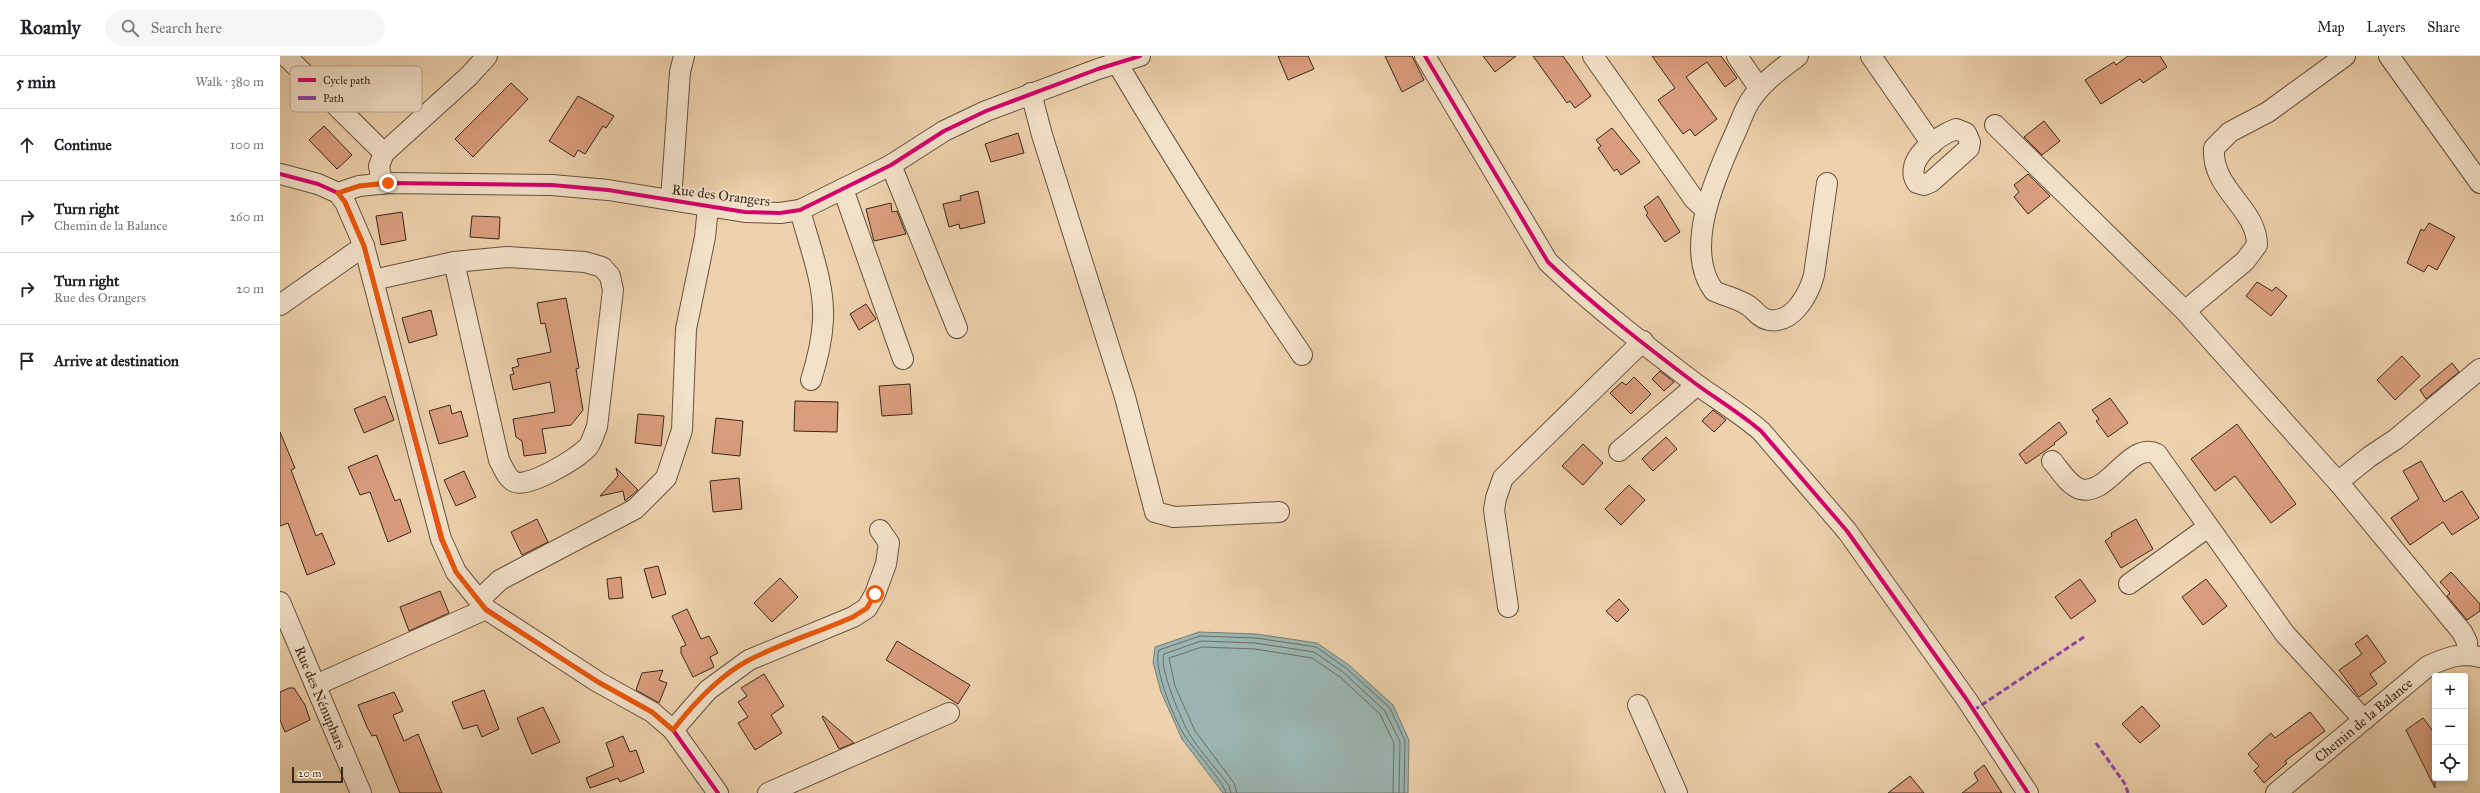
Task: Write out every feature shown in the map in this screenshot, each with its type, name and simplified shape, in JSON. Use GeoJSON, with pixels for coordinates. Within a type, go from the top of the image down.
{"type":"FeatureCollection","features":[{"type":"Feature","properties":{"kind":"street"},"geometry":{"type":"LineString","coordinates":[[286,56],[296,66]]}},
{"type":"Feature","properties":{"kind":"street"},"geometry":{"type":"LineString","coordinates":[[382,184],[379,166],[384,153],[468,76],[487,56]]}},
{"type":"Feature","properties":{"kind":"street"},"geometry":{"type":"LineString","coordinates":[[671,200],[679,79],[684,56]]}},
{"type":"Feature","properties":{"kind":"street","name":"Rue des Orangers"},"geometry":{"type":"LineString","coordinates":[[338,193],[359,186],[382,184],[552,185],[592,188],[708,207],[764,213],[800,210],[891,165],[944,132],[1096,62],[1117,64],[1140,56]]}},
{"type":"Feature","properties":{"kind":"street"},"geometry":{"type":"LineString","coordinates":[[1425,56],[1548,262],[1575,288],[1697,385],[1761,430],[1847,531],[1967,700],[2028,793]]}},
{"type":"Feature","properties":{"kind":"street"},"geometry":{"type":"LineString","coordinates":[[1593,56],[1694,199],[1705,209]]}},
{"type":"Feature","properties":{"kind":"street"},"geometry":{"type":"LineString","coordinates":[[1737,56],[1759,88]]}},
{"type":"Feature","properties":{"kind":"street"},"geometry":{"type":"LineString","coordinates":[[1798,56],[1759,88],[1749,103],[1705,209],[1702,246],[1708,283],[1714,291],[1739,300],[1763,318],[1778,319],[1801,304],[1810,290],[1827,183]]}},
{"type":"Feature","properties":{"kind":"street"},"geometry":{"type":"LineString","coordinates":[[1871,56],[1932,144]]}},
{"type":"Feature","properties":{"kind":"street"},"geometry":{"type":"LineString","coordinates":[[2185,311],[2245,261],[2257,245],[2253,226],[2219,177],[2215,165],[2214,148],[2230,132],[2268,112],[2345,56]]}},
{"type":"Feature","properties":{"kind":"street"},"geometry":{"type":"LineString","coordinates":[[2374,56],[2426,125]]}},
{"type":"Feature","properties":{"kind":"street"},"geometry":{"type":"LineString","coordinates":[[2389,56],[2480,183]]}},
{"type":"Feature","properties":{"kind":"street"},"geometry":{"type":"LineString","coordinates":[[1117,64],[1178,166],[1258,291],[1302,355]]}},
{"type":"Feature","properties":{"kind":"street"},"geometry":{"type":"LineString","coordinates":[[1031,93],[1042,135],[1125,397],[1155,512],[1174,517],[1279,512]]}},
{"type":"Feature","properties":{"kind":"street"},"geometry":{"type":"LineString","coordinates":[[343,112],[384,153]]}},
{"type":"Feature","properties":{"kind":"street"},"geometry":{"type":"LineString","coordinates":[[1995,125],[2185,311],[2338,482],[2473,646]]}},
{"type":"Feature","properties":{"kind":"street"},"geometry":{"type":"LineString","coordinates":[[891,165],[957,328]]}},
{"type":"Feature","properties":{"kind":"street"},"geometry":{"type":"LineString","coordinates":[[280,174],[331,188],[338,193],[345,202],[364,246],[442,539],[456,572],[482,605],[562,660],[652,712],[673,730],[718,793]]}},
{"type":"Feature","properties":{"kind":"street"},"geometry":{"type":"LineString","coordinates":[[843,189],[903,359]]}},
{"type":"Feature","properties":{"kind":"street"},"geometry":{"type":"LineString","coordinates":[[316,685],[482,605],[500,580],[635,509],[666,478],[682,430],[686,329],[705,236],[708,207]]}},
{"type":"Feature","properties":{"kind":"street"},"geometry":{"type":"LineString","coordinates":[[800,210],[822,296],[823,320],[818,358],[811,380]]}},
{"type":"Feature","properties":{"kind":"street"},"geometry":{"type":"LineString","coordinates":[[280,305],[364,246]]}},
{"type":"Feature","properties":{"kind":"street"},"geometry":{"type":"LineString","coordinates":[[372,280],[454,262],[507,258],[585,262],[602,267],[610,276],[613,290],[594,433],[589,446],[574,458],[534,480],[521,484],[513,482],[505,473],[500,460],[454,262]]}},
{"type":"Feature","properties":{"kind":"street"},"geometry":{"type":"LineString","coordinates":[[1508,607],[1494,510],[1496,498],[1503,478],[1643,341]]}},
{"type":"Feature","properties":{"kind":"street"},"geometry":{"type":"LineString","coordinates":[[2338,482],[2369,457],[2396,439],[2480,369]]}},
{"type":"Feature","properties":{"kind":"street"},"geometry":{"type":"LineString","coordinates":[[1619,451],[1697,385]]}},
{"type":"Feature","properties":{"kind":"street"},"geometry":{"type":"LineString","coordinates":[[2052,461],[2070,482],[2080,489],[2089,489],[2102,484],[2139,453],[2151,451],[2157,454],[2285,634],[2364,720]]}},
{"type":"Feature","properties":{"kind":"street"},"geometry":{"type":"LineString","coordinates":[[2129,584],[2208,527]]}},
{"type":"Feature","properties":{"kind":"street"},"geometry":{"type":"LineString","coordinates":[[673,730],[708,690],[749,660],[853,617],[867,608],[882,579],[889,553],[889,543],[880,530]]}},
{"type":"Feature","properties":{"kind":"street","name":"Rue des Nénuphars"},"geometry":{"type":"LineString","coordinates":[[280,602],[361,793]]}},
{"type":"Feature","properties":{"kind":"street","name":"Chemin de la Balance"},"geometry":{"type":"LineString","coordinates":[[2276,793],[2428,666],[2473,646]]}},
{"type":"Feature","properties":{"kind":"street"},"geometry":{"type":"LineString","coordinates":[[1638,705],[1677,793]]}},
{"type":"Feature","properties":{"kind":"street"},"geometry":{"type":"LineString","coordinates":[[768,793],[949,713]]}},
{"type":"Feature","properties":{"kind":"water"},"geometry":{"type":"Polygon","coordinates":[[[1199,632],[1256,634],[1317,643],[1349,665],[1393,705],[1409,740],[1408,793],[1223,793],[1182,739],[1161,692],[1153,662],[1155,647],[1199,632]]]}},
{"type":"Feature","properties":{"kind":"building"},"geometry":{"type":"Polygon","coordinates":[[[1278,56],[1308,56],[1314,69],[1288,80],[1278,56]]]}},
{"type":"Feature","properties":{"kind":"building"},"geometry":{"type":"Polygon","coordinates":[[[1385,56],[1412,56],[1424,80],[1402,92],[1385,56]]]}},
{"type":"Feature","properties":{"kind":"building"},"geometry":{"type":"Polygon","coordinates":[[[1483,56],[1516,56],[1495,72],[1483,56]]]}},
{"type":"Feature","properties":{"kind":"building"},"geometry":{"type":"Polygon","coordinates":[[[1533,56],[1563,56],[1591,96],[1575,108],[1570,101],[1567,103],[1533,56]]]}},
{"type":"Feature","properties":{"kind":"building"},"geometry":{"type":"Polygon","coordinates":[[[1652,56],[1721,56],[1737,78],[1725,87],[1707,62],[1686,77],[1717,119],[1695,136],[1690,129],[1683,134],[1658,100],[1675,88],[1652,56]]]}},
{"type":"Feature","properties":{"kind":"building"},"geometry":{"type":"Polygon","coordinates":[[[2128,56],[2160,56],[2167,67],[2143,83],[2140,79],[2101,104],[2085,80],[2114,62],[2116,65],[2128,56]]]}},
{"type":"Feature","properties":{"kind":"building"},"geometry":{"type":"Polygon","coordinates":[[[511,83],[528,99],[473,157],[455,139],[511,83]]]}},
{"type":"Feature","properties":{"kind":"building"},"geometry":{"type":"Polygon","coordinates":[[[578,96],[614,116],[606,128],[603,126],[585,154],[578,150],[574,157],[549,141],[578,96]]]}},
{"type":"Feature","properties":{"kind":"building"},"geometry":{"type":"Polygon","coordinates":[[[2044,121],[2060,141],[2042,155],[2024,137],[2044,121]]]}},
{"type":"Feature","properties":{"kind":"building"},"geometry":{"type":"Polygon","coordinates":[[[324,126],[352,155],[337,169],[309,140],[324,126]]]}},
{"type":"Feature","properties":{"kind":"building"},"geometry":{"type":"Polygon","coordinates":[[[1612,128],[1640,162],[1621,175],[1617,169],[1614,171],[1598,148],[1601,146],[1596,140],[1612,128]]]}},
{"type":"Feature","properties":{"kind":"building"},"geometry":{"type":"Polygon","coordinates":[[[1018,133],[1024,153],[991,162],[985,144],[1018,133]]]}},
{"type":"Feature","properties":{"kind":"building"},"geometry":{"type":"Polygon","coordinates":[[[2028,174],[2050,196],[2028,214],[2014,197],[2019,192],[2014,185],[2028,174]]]}},
{"type":"Feature","properties":{"kind":"building"},"geometry":{"type":"Polygon","coordinates":[[[978,191],[985,223],[960,229],[959,224],[949,227],[943,204],[961,200],[960,196],[978,191]]]}},
{"type":"Feature","properties":{"kind":"building"},"geometry":{"type":"Polygon","coordinates":[[[1658,196],[1680,232],[1665,242],[1646,215],[1648,213],[1644,207],[1658,196]]]}},
{"type":"Feature","properties":{"kind":"building"},"geometry":{"type":"Polygon","coordinates":[[[891,203],[892,212],[897,211],[906,234],[874,241],[866,209],[891,203]]]}},
{"type":"Feature","properties":{"kind":"building"},"geometry":{"type":"Polygon","coordinates":[[[402,212],[406,240],[381,245],[376,216],[402,212]]]}},
{"type":"Feature","properties":{"kind":"building"},"geometry":{"type":"Polygon","coordinates":[[[472,216],[500,217],[499,239],[470,237],[472,216]]]}},
{"type":"Feature","properties":{"kind":"building"},"geometry":{"type":"Polygon","coordinates":[[[2429,223],[2455,237],[2437,270],[2428,265],[2424,272],[2407,263],[2421,229],[2424,231],[2429,223]]]}},
{"type":"Feature","properties":{"kind":"building"},"geometry":{"type":"Polygon","coordinates":[[[2257,282],[2272,291],[2276,287],[2287,296],[2271,316],[2246,296],[2257,282]]]}},
{"type":"Feature","properties":{"kind":"building"},"geometry":{"type":"Polygon","coordinates":[[[566,298],[579,368],[576,369],[583,410],[571,425],[542,429],[546,453],[524,456],[522,441],[516,437],[513,419],[555,412],[550,382],[513,390],[510,375],[514,374],[512,368],[519,366],[517,359],[551,352],[545,323],[541,324],[537,303],[566,298]]]}},
{"type":"Feature","properties":{"kind":"building"},"geometry":{"type":"Polygon","coordinates":[[[866,304],[876,319],[859,330],[850,314],[866,304]]]}},
{"type":"Feature","properties":{"kind":"building"},"geometry":{"type":"Polygon","coordinates":[[[431,310],[437,335],[409,343],[402,318],[431,310]]]}},
{"type":"Feature","properties":{"kind":"building"},"geometry":{"type":"Polygon","coordinates":[[[2402,356],[2420,376],[2395,400],[2377,380],[2402,356]]]}},
{"type":"Feature","properties":{"kind":"building"},"geometry":{"type":"Polygon","coordinates":[[[2452,363],[2459,372],[2426,399],[2420,390],[2452,363]]]}},
{"type":"Feature","properties":{"kind":"building"},"geometry":{"type":"Polygon","coordinates":[[[1660,371],[1674,382],[1664,391],[1652,379],[1660,371]]]}},
{"type":"Feature","properties":{"kind":"building"},"geometry":{"type":"Polygon","coordinates":[[[1634,377],[1651,394],[1631,414],[1610,393],[1622,382],[1626,385],[1634,377]]]}},
{"type":"Feature","properties":{"kind":"building"},"geometry":{"type":"Polygon","coordinates":[[[910,384],[912,414],[882,416],[879,386],[910,384]]]}},
{"type":"Feature","properties":{"kind":"building"},"geometry":{"type":"Polygon","coordinates":[[[385,396],[394,420],[364,433],[354,409],[385,396]]]}},
{"type":"Feature","properties":{"kind":"building"},"geometry":{"type":"Polygon","coordinates":[[[2110,398],[2128,423],[2108,437],[2096,421],[2099,419],[2092,410],[2110,398]]]}},
{"type":"Feature","properties":{"kind":"building"},"geometry":{"type":"Polygon","coordinates":[[[795,401],[838,402],[837,432],[794,431],[795,401]]]}},
{"type":"Feature","properties":{"kind":"building"},"geometry":{"type":"Polygon","coordinates":[[[450,405],[452,414],[461,411],[468,436],[439,444],[429,411],[450,405]]]}},
{"type":"Feature","properties":{"kind":"building"},"geometry":{"type":"Polygon","coordinates":[[[1713,410],[1726,420],[1714,432],[1702,421],[1713,410]]]}},
{"type":"Feature","properties":{"kind":"building"},"geometry":{"type":"Polygon","coordinates":[[[638,414],[664,416],[661,446],[635,443],[638,414]]]}},
{"type":"Feature","properties":{"kind":"building"},"geometry":{"type":"Polygon","coordinates":[[[716,418],[743,421],[740,456],[712,453],[716,418]]]}},
{"type":"Feature","properties":{"kind":"building"},"geometry":{"type":"Polygon","coordinates":[[[2059,422],[2067,433],[2054,443],[2055,444],[2026,464],[2019,454],[2059,422]]]}},
{"type":"Feature","properties":{"kind":"building"},"geometry":{"type":"Polygon","coordinates":[[[2237,424],[2296,504],[2271,523],[2235,476],[2215,491],[2191,459],[2237,424]]]}},
{"type":"Feature","properties":{"kind":"building"},"geometry":{"type":"Polygon","coordinates":[[[280,432],[295,468],[291,470],[316,536],[322,533],[335,564],[307,575],[288,523],[280,526],[280,432]]]}},
{"type":"Feature","properties":{"kind":"building"},"geometry":{"type":"Polygon","coordinates":[[[1666,437],[1677,449],[1653,471],[1642,459],[1666,437]]]}},
{"type":"Feature","properties":{"kind":"building"},"geometry":{"type":"Polygon","coordinates":[[[1583,444],[1603,463],[1583,485],[1562,466],[1583,444]]]}},
{"type":"Feature","properties":{"kind":"building"},"geometry":{"type":"Polygon","coordinates":[[[377,455],[395,501],[400,499],[411,532],[388,542],[370,492],[360,495],[348,467],[377,455]]]}},
{"type":"Feature","properties":{"kind":"building"},"geometry":{"type":"Polygon","coordinates":[[[2421,461],[2444,502],[2462,491],[2479,518],[2452,535],[2443,522],[2410,545],[2391,518],[2419,499],[2403,471],[2421,461]]]}},
{"type":"Feature","properties":{"kind":"building"},"geometry":{"type":"Polygon","coordinates":[[[616,468],[638,490],[625,501],[623,491],[600,496],[618,476],[616,468]]]}},
{"type":"Feature","properties":{"kind":"building"},"geometry":{"type":"Polygon","coordinates":[[[464,471],[476,497],[456,506],[444,480],[464,471]]]}},
{"type":"Feature","properties":{"kind":"building"},"geometry":{"type":"Polygon","coordinates":[[[739,478],[742,509],[713,512],[710,481],[739,478]]]}},
{"type":"Feature","properties":{"kind":"building"},"geometry":{"type":"Polygon","coordinates":[[[1629,485],[1645,500],[1621,525],[1605,509],[1629,485]]]}},
{"type":"Feature","properties":{"kind":"building"},"geometry":{"type":"Polygon","coordinates":[[[537,519],[548,542],[522,555],[511,532],[537,519]]]}},
{"type":"Feature","properties":{"kind":"building"},"geometry":{"type":"Polygon","coordinates":[[[2136,519],[2153,549],[2121,568],[2105,541],[2112,536],[2111,533],[2136,519]]]}},
{"type":"Feature","properties":{"kind":"building"},"geometry":{"type":"Polygon","coordinates":[[[658,566],[666,594],[652,598],[644,569],[658,566]]]}},
{"type":"Feature","properties":{"kind":"building"},"geometry":{"type":"Polygon","coordinates":[[[2451,572],[2480,604],[2480,611],[2467,620],[2447,596],[2450,593],[2440,582],[2451,572]]]}},
{"type":"Feature","properties":{"kind":"building"},"geometry":{"type":"Polygon","coordinates":[[[621,577],[623,598],[609,599],[607,579],[621,577]]]}},
{"type":"Feature","properties":{"kind":"building"},"geometry":{"type":"Polygon","coordinates":[[[780,578],[798,597],[772,622],[754,603],[780,578]]]}},
{"type":"Feature","properties":{"kind":"building"},"geometry":{"type":"Polygon","coordinates":[[[2080,579],[2096,601],[2071,619],[2055,597],[2080,579]]]}},
{"type":"Feature","properties":{"kind":"building"},"geometry":{"type":"Polygon","coordinates":[[[2206,579],[2227,606],[2203,625],[2182,597],[2206,579]]]}},
{"type":"Feature","properties":{"kind":"building"},"geometry":{"type":"Polygon","coordinates":[[[440,591],[449,613],[409,631],[400,607],[440,591]]]}},
{"type":"Feature","properties":{"kind":"building"},"geometry":{"type":"Polygon","coordinates":[[[1619,599],[1629,610],[1617,622],[1606,611],[1619,599]]]}},
{"type":"Feature","properties":{"kind":"building"},"geometry":{"type":"Polygon","coordinates":[[[687,609],[701,639],[709,636],[718,653],[710,657],[714,667],[693,677],[681,653],[681,647],[686,645],[672,616],[687,609]]]}},
{"type":"Feature","properties":{"kind":"building"},"geometry":{"type":"Polygon","coordinates":[[[2367,635],[2386,662],[2370,674],[2377,684],[2359,697],[2339,670],[2362,654],[2355,644],[2367,635]]]}},
{"type":"Feature","properties":{"kind":"building"},"geometry":{"type":"Polygon","coordinates":[[[897,641],[970,685],[958,704],[886,660],[897,641]]]}},
{"type":"Feature","properties":{"kind":"building"},"geometry":{"type":"Polygon","coordinates":[[[663,670],[659,680],[667,683],[659,703],[636,690],[642,673],[663,670]]]}},
{"type":"Feature","properties":{"kind":"building"},"geometry":{"type":"Polygon","coordinates":[[[764,674],[784,706],[771,715],[782,733],[755,750],[738,723],[748,717],[738,702],[747,696],[741,688],[764,674]]]}},
{"type":"Feature","properties":{"kind":"building"},"geometry":{"type":"Polygon","coordinates":[[[289,688],[294,688],[305,705],[310,720],[285,732],[280,720],[280,692],[289,688]]]}},
{"type":"Feature","properties":{"kind":"building"},"geometry":{"type":"Polygon","coordinates":[[[484,690],[499,729],[482,737],[477,725],[463,729],[452,702],[484,690]]]}},
{"type":"Feature","properties":{"kind":"building"},"geometry":{"type":"Polygon","coordinates":[[[394,692],[403,711],[393,715],[404,741],[418,734],[442,793],[400,793],[376,735],[372,736],[367,727],[358,705],[394,692]]]}},
{"type":"Feature","properties":{"kind":"building"},"geometry":{"type":"Polygon","coordinates":[[[2142,706],[2160,726],[2140,743],[2122,724],[2142,706]]]}},
{"type":"Feature","properties":{"kind":"building"},"geometry":{"type":"Polygon","coordinates":[[[543,707],[560,742],[532,754],[517,718],[543,707]]]}},
{"type":"Feature","properties":{"kind":"building"},"geometry":{"type":"Polygon","coordinates":[[[2310,712],[2325,731],[2285,761],[2287,763],[2264,783],[2254,771],[2259,766],[2248,754],[2271,733],[2275,738],[2310,712]]]}},
{"type":"Feature","properties":{"kind":"building"},"geometry":{"type":"Polygon","coordinates":[[[823,716],[854,743],[839,749],[822,717],[823,716]]]}},
{"type":"Feature","properties":{"kind":"building"},"geometry":{"type":"Polygon","coordinates":[[[2423,718],[2432,730],[2432,781],[2435,781],[2435,788],[2406,730],[2423,718]]]}},
{"type":"Feature","properties":{"kind":"building"},"geometry":{"type":"Polygon","coordinates":[[[623,736],[630,752],[636,750],[644,772],[620,782],[618,778],[590,788],[586,778],[614,766],[606,743],[623,736]]]}},
{"type":"Feature","properties":{"kind":"building"},"geometry":{"type":"Polygon","coordinates":[[[1984,765],[2002,793],[1962,793],[1978,781],[1974,773],[1984,765]]]}},
{"type":"Feature","properties":{"kind":"building"},"geometry":{"type":"Polygon","coordinates":[[[1910,776],[1924,793],[1888,793],[1910,776]]]}},
{"type":"Feature","properties":{"kind":"marked path"},"geometry":{"type":"LineString","coordinates":[[1974,710],[2084,637]]}},
{"type":"Feature","properties":{"kind":"marked path"},"geometry":{"type":"LineString","coordinates":[[2096,743],[2125,784],[2128,793]]}},
{"type":"Feature","properties":{"kind":"cycle path"},"geometry":{"type":"LineString","coordinates":[[338,193],[359,186],[388,183],[552,185],[608,190],[745,212],[780,213],[800,210],[891,165],[944,131],[986,111],[1098,69],[1140,56]]}},
{"type":"Feature","properties":{"kind":"cycle path"},"geometry":{"type":"LineString","coordinates":[[1425,56],[1548,262],[1602,310],[1639,340],[1761,431],[1847,531],[1967,700],[2028,793]]}},
{"type":"Feature","properties":{"kind":"cycle path"},"geometry":{"type":"LineString","coordinates":[[280,174],[318,184],[338,193],[345,202],[364,246],[441,539],[456,572],[486,609],[598,682],[652,712],[673,730],[718,793]]}},
{"type":"Feature","properties":{"kind":"route"},"geometry":{"type":"LineString","coordinates":[[388,183],[359,186],[338,193],[345,202],[364,246],[442,539],[456,572],[486,610],[598,682],[652,712],[673,730],[688,710],[708,690],[730,672],[749,660],[853,617],[867,608],[875,594]]}}]}
